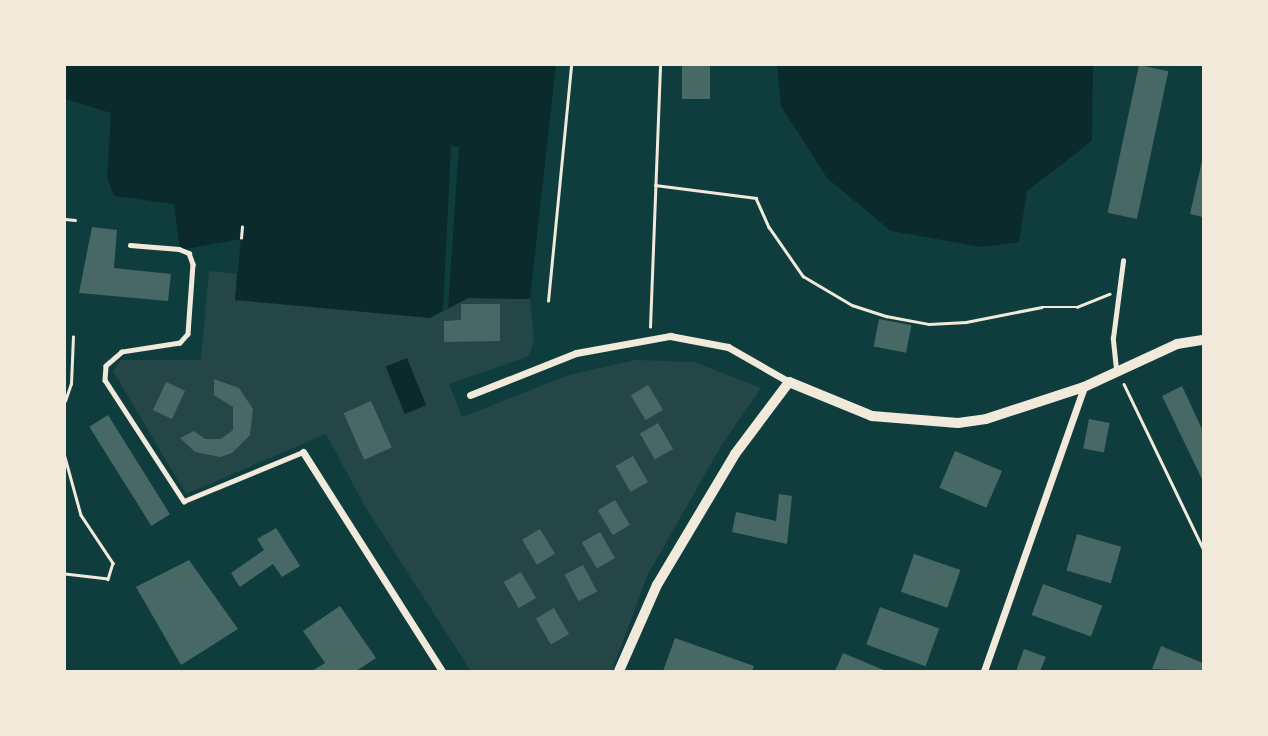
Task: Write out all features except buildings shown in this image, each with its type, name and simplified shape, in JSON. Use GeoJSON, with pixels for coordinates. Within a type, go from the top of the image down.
{"type":"FeatureCollection","features":[{"type":"Feature","properties":{"kind":"street"},"geometry":{"type":"LineString","coordinates":[[470,395],[576,353],[650,337],[670,336],[728,347],[789,382],[872,416],[930,422],[986,419],[1084,387],[1116,369],[1177,344],[1203,340]]}},
{"type":"Feature","properties":{"kind":"street"},"geometry":{"type":"LineString","coordinates":[[619,671],[678,549],[734,454],[789,382]]}},
{"type":"Feature","properties":{"kind":"street"},"geometry":{"type":"LineString","coordinates":[[985,671],[1084,387]]}},
{"type":"Feature","properties":{"kind":"street"},"geometry":{"type":"LineString","coordinates":[[303,452],[442,671]]}},
{"type":"Feature","properties":{"kind":"lane"},"geometry":{"type":"LineString","coordinates":[[131,245],[178,249],[189,253],[193,264],[188,334],[180,343],[122,352],[106,366],[105,380],[184,501],[303,452]]}},
{"type":"Feature","properties":{"kind":"lane"},"geometry":{"type":"LineString","coordinates":[[1116,369],[1113,338],[1123,261]]}},
{"type":"Feature","properties":{"kind":"path"},"geometry":{"type":"LineString","coordinates":[[548,301],[571,65]]}},
{"type":"Feature","properties":{"kind":"path"},"geometry":{"type":"LineString","coordinates":[[650,337],[660,65]]}},
{"type":"Feature","properties":{"kind":"path"},"geometry":{"type":"LineString","coordinates":[[655,185],[756,198],[769,228],[803,276],[852,305],[886,316],[929,324],[966,322],[1020,310],[1077,307],[1119,290]]}},
{"type":"Feature","properties":{"kind":"path"},"geometry":{"type":"LineString","coordinates":[[65,219],[75,220]]}},
{"type":"Feature","properties":{"kind":"path"},"geometry":{"type":"LineString","coordinates":[[241,238],[242,227]]}},
{"type":"Feature","properties":{"kind":"path"},"geometry":{"type":"LineString","coordinates":[[65,401],[71,384],[73,337]]}},
{"type":"Feature","properties":{"kind":"path"},"geometry":{"type":"LineString","coordinates":[[1116,369],[1203,548]]}},
{"type":"Feature","properties":{"kind":"path"},"geometry":{"type":"LineString","coordinates":[[65,457],[81,515],[113,563],[108,579],[65,574]]}},
{"type":"Feature","properties":{"kind":"shaded area"},"geometry":{"type":"Polygon","coordinates":[[[65,65],[556,65],[530,299],[468,298],[430,318],[235,300],[241,239],[180,250],[174,204],[114,196],[107,177],[111,113],[65,99],[65,65]]]}},
{"type":"Feature","properties":{"kind":"shaded area"},"geometry":{"type":"Polygon","coordinates":[[[777,65],[1093,65],[1092,141],[1027,191],[1019,242],[982,247],[891,231],[827,178],[781,106],[777,65]]]}},
{"type":"Feature","properties":{"kind":"shaded area"},"geometry":{"type":"Polygon","coordinates":[[[209,271],[237,274],[235,300],[443,311],[468,298],[530,299],[534,340],[529,356],[449,384],[462,417],[569,375],[635,360],[694,362],[761,388],[721,446],[647,576],[612,671],[471,671],[366,508],[326,434],[186,494],[113,371],[121,360],[201,360],[209,271]]]}},
{"type":"Feature","properties":{"kind":"shaded area"},"geometry":{"type":"Polygon","coordinates":[[[407,358],[426,405],[405,414],[386,367],[407,358]]]}},
{"type":"Feature","properties":{"kind":"pier"},"geometry":{"type":"Polygon","coordinates":[[[451,146],[459,147],[448,308],[443,311],[451,146]]]}}]}
